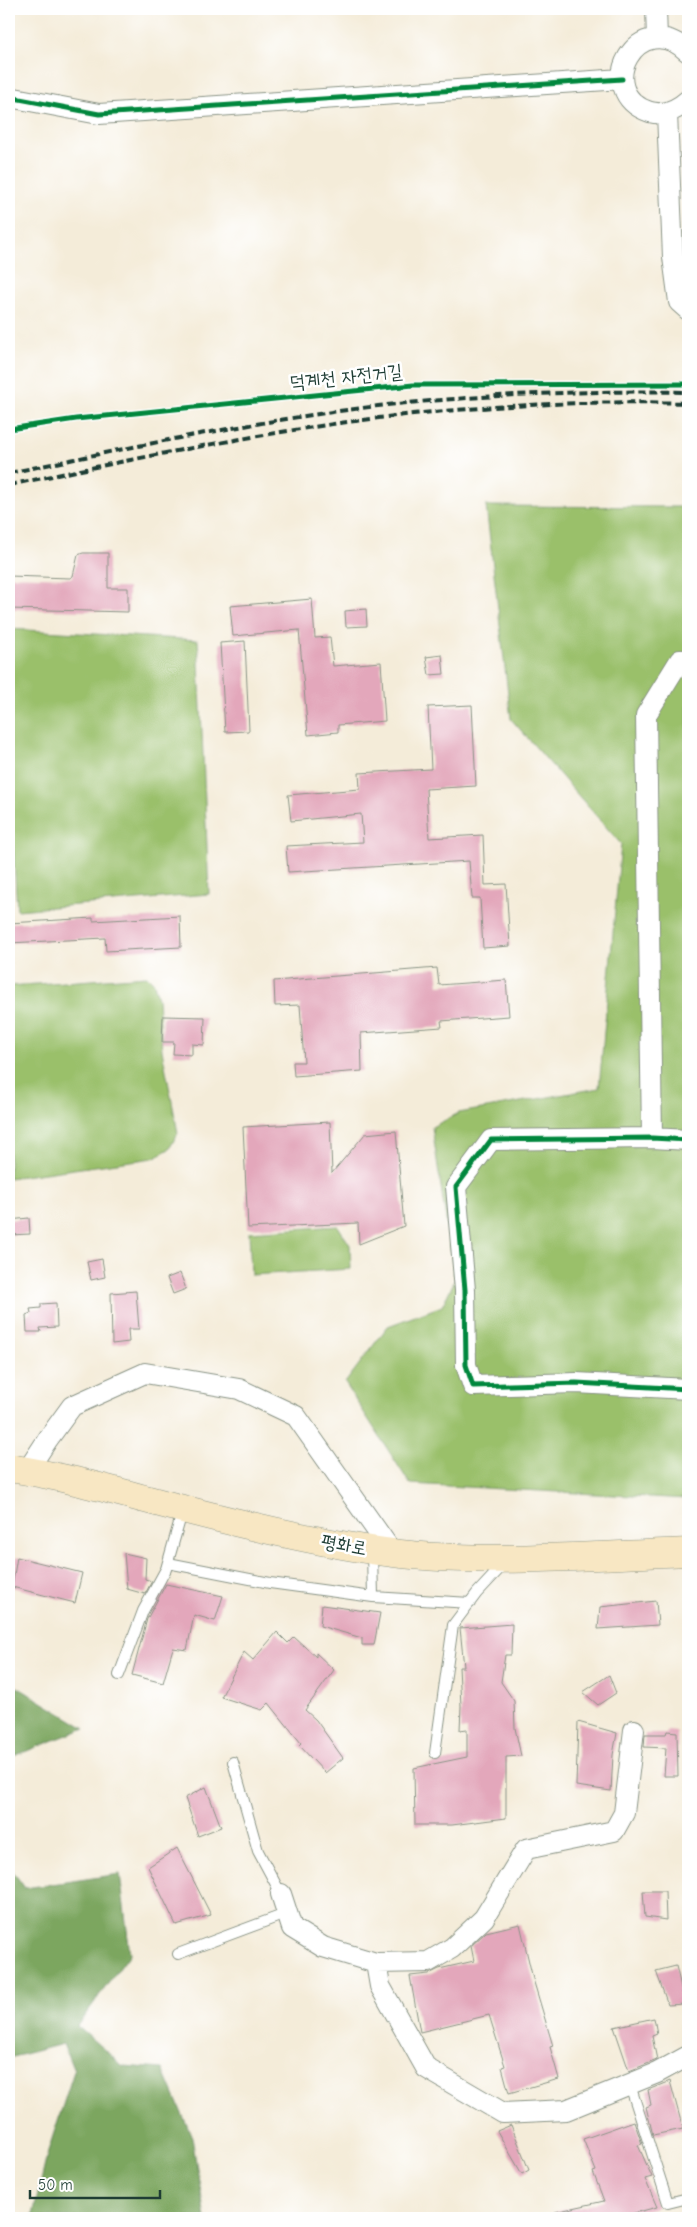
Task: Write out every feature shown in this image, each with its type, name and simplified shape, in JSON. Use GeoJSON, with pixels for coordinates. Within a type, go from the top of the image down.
{"type":"FeatureCollection","features":[{"type":"Feature","properties":{"kind":"main road","name":"평화로"},"geometry":{"type":"LineString","coordinates":[[18,1470],[87,1482],[307,1539],[382,1551],[418,1555],[510,1557],[688,1552]]}},
{"type":"Feature","properties":{"kind":"street"},"geometry":{"type":"LineString","coordinates":[[656,9],[657,38]]}},
{"type":"Feature","properties":{"kind":"street"},"geometry":{"type":"LineString","coordinates":[[688,52],[680,44],[669,39],[657,38],[646,40],[635,47],[628,56],[623,67],[622,79],[625,91],[632,102],[642,109],[654,113],[667,112],[679,108],[688,100]]}},
{"type":"Feature","properties":{"kind":"street"},"geometry":{"type":"LineString","coordinates":[[9,96],[99,114],[622,79]]}},
{"type":"Feature","properties":{"kind":"street"},"geometry":{"type":"LineString","coordinates":[[667,112],[674,257],[679,302],[688,310]]}},
{"type":"Feature","properties":{"kind":"street"},"geometry":{"type":"LineString","coordinates":[[652,1138],[646,715],[680,660],[688,660]]}},
{"type":"Feature","properties":{"kind":"street"},"geometry":{"type":"LineString","coordinates":[[688,1140],[652,1138],[491,1140],[456,1187],[465,1290],[466,1365],[473,1386],[576,1382],[688,1389]]}},
{"type":"Feature","properties":{"kind":"street"},"geometry":{"type":"LineString","coordinates":[[18,1470],[48,1438],[72,1406],[145,1373],[240,1389],[296,1416],[382,1551]]}},
{"type":"Feature","properties":{"kind":"street"},"geometry":{"type":"LineString","coordinates":[[282,1894],[292,1928],[323,1947],[376,1963],[428,1962],[452,1948],[484,1918],[526,1849],[614,1831],[624,1813],[634,1730]]}},
{"type":"Feature","properties":{"kind":"street"},"geometry":{"type":"LineString","coordinates":[[376,1963],[380,1986],[426,2068],[503,2113],[566,2110],[630,2085],[688,2056]]}},
{"type":"Feature","properties":{"kind":"lane"},"geometry":{"type":"LineString","coordinates":[[119,1675],[143,1611],[168,1563],[184,1508]]}},
{"type":"Feature","properties":{"kind":"lane"},"geometry":{"type":"LineString","coordinates":[[373,1597],[382,1551]]}},
{"type":"Feature","properties":{"kind":"lane"},"geometry":{"type":"LineString","coordinates":[[436,1753],[453,1625],[510,1557]]}},
{"type":"Feature","properties":{"kind":"lane"},"geometry":{"type":"LineString","coordinates":[[168,1563],[270,1583],[373,1597],[470,1603]]}},
{"type":"Feature","properties":{"kind":"lane"},"geometry":{"type":"LineString","coordinates":[[233,1762],[258,1851],[282,1894]]}},
{"type":"Feature","properties":{"kind":"lane"},"geometry":{"type":"LineString","coordinates":[[178,1954],[288,1913]]}},
{"type":"Feature","properties":{"kind":"lane"},"geometry":{"type":"LineString","coordinates":[[630,2085],[668,2203],[688,2198]]}},
{"type":"Feature","properties":{"kind":"green space"},"geometry":{"type":"Polygon","coordinates":[[[486,506],[688,507],[688,1499],[410,1484],[345,1383],[388,1326],[442,1306],[455,1280],[432,1127],[459,1113],[599,1088],[621,844],[511,719],[486,506]]]}},
{"type":"Feature","properties":{"kind":"green space"},"geometry":{"type":"Polygon","coordinates":[[[9,629],[198,640],[209,894],[17,910],[9,773],[9,629]]]}},
{"type":"Feature","properties":{"kind":"green space"},"geometry":{"type":"Polygon","coordinates":[[[147,976],[154,983],[158,999],[162,1050],[178,1133],[169,1149],[153,1158],[9,1178],[9,986],[147,976]]]}},
{"type":"Feature","properties":{"kind":"green space"},"geometry":{"type":"Polygon","coordinates":[[[338,1226],[350,1245],[351,1269],[251,1275],[249,1232],[338,1226]]]}},
{"type":"Feature","properties":{"kind":"green space"},"geometry":{"type":"Polygon","coordinates":[[[9,1682],[85,1728],[9,1758],[9,1682]]]}},
{"type":"Feature","properties":{"kind":"green space"},"geometry":{"type":"Polygon","coordinates":[[[9,1866],[25,1888],[120,1874],[130,1954],[77,2026],[123,2066],[163,2069],[192,2137],[205,2218],[28,2218],[33,2215],[48,2151],[74,2071],[63,2044],[9,2058],[9,1866]]]}},
{"type":"Feature","properties":{"kind":"building"},"geometry":{"type":"Polygon","coordinates":[[[83,553],[108,553],[108,588],[128,588],[128,612],[9,609],[9,576],[70,578],[73,576],[78,555],[83,553]]]}},
{"type":"Feature","properties":{"kind":"building"},"geometry":{"type":"Polygon","coordinates":[[[312,599],[315,638],[330,637],[333,666],[381,662],[385,721],[338,725],[338,732],[308,735],[299,630],[233,636],[230,606],[312,599]]]}},
{"type":"Feature","properties":{"kind":"building"},"geometry":{"type":"Polygon","coordinates":[[[366,609],[367,626],[346,627],[345,611],[366,609]]]}},
{"type":"Feature","properties":{"kind":"building"},"geometry":{"type":"Polygon","coordinates":[[[245,641],[249,731],[225,732],[220,643],[245,641]]]}},
{"type":"Feature","properties":{"kind":"building"},"geometry":{"type":"Polygon","coordinates":[[[442,655],[444,674],[429,675],[426,657],[442,655]]]}},
{"type":"Feature","properties":{"kind":"building"},"geometry":{"type":"Polygon","coordinates":[[[472,705],[476,786],[426,789],[429,838],[483,835],[485,885],[506,884],[510,946],[483,948],[480,898],[472,898],[469,861],[288,872],[286,846],[363,842],[361,814],[291,821],[288,795],[360,789],[359,773],[431,769],[428,707],[472,705]]]}},
{"type":"Feature","properties":{"kind":"building"},"geometry":{"type":"Polygon","coordinates":[[[180,916],[181,947],[106,951],[105,938],[9,943],[9,923],[93,918],[93,921],[180,916]]]}},
{"type":"Feature","properties":{"kind":"building"},"geometry":{"type":"Polygon","coordinates":[[[437,968],[439,985],[506,980],[509,1016],[441,1021],[442,1027],[361,1033],[362,1071],[294,1076],[293,1062],[304,1062],[300,1005],[275,1006],[274,981],[437,968]]]}},
{"type":"Feature","properties":{"kind":"building"},"geometry":{"type":"Polygon","coordinates":[[[163,1016],[205,1017],[204,1045],[192,1044],[192,1055],[173,1054],[174,1042],[162,1042],[163,1016]]]}},
{"type":"Feature","properties":{"kind":"building"},"geometry":{"type":"Polygon","coordinates":[[[330,1122],[332,1173],[365,1134],[396,1131],[404,1226],[359,1244],[358,1223],[248,1228],[243,1127],[330,1122]]]}},
{"type":"Feature","properties":{"kind":"building"},"geometry":{"type":"Polygon","coordinates":[[[29,1218],[30,1234],[9,1235],[9,1220],[29,1218]]]}},
{"type":"Feature","properties":{"kind":"building"},"geometry":{"type":"Polygon","coordinates":[[[102,1259],[105,1277],[91,1280],[87,1262],[102,1259]]]}},
{"type":"Feature","properties":{"kind":"building"},"geometry":{"type":"Polygon","coordinates":[[[180,1273],[186,1289],[173,1294],[167,1278],[180,1273]]]}},
{"type":"Feature","properties":{"kind":"building"},"geometry":{"type":"Polygon","coordinates":[[[136,1291],[139,1329],[128,1329],[129,1342],[112,1344],[111,1293],[136,1291]]]}},
{"type":"Feature","properties":{"kind":"building"},"geometry":{"type":"Polygon","coordinates":[[[56,1303],[57,1327],[40,1328],[41,1332],[27,1332],[26,1315],[31,1313],[30,1309],[41,1308],[41,1304],[56,1303]]]}},
{"type":"Feature","properties":{"kind":"building"},"geometry":{"type":"Polygon","coordinates":[[[124,1553],[146,1558],[145,1579],[152,1581],[145,1594],[127,1589],[124,1553]]]}},
{"type":"Feature","properties":{"kind":"building"},"geometry":{"type":"Polygon","coordinates":[[[17,1557],[82,1573],[75,1603],[12,1587],[17,1557]]]}},
{"type":"Feature","properties":{"kind":"building"},"geometry":{"type":"Polygon","coordinates":[[[166,1584],[223,1596],[215,1621],[194,1615],[187,1650],[173,1648],[163,1683],[132,1675],[147,1619],[166,1584]]]}},
{"type":"Feature","properties":{"kind":"building"},"geometry":{"type":"Polygon","coordinates":[[[656,1601],[658,1625],[598,1629],[600,1607],[656,1601]]]}},
{"type":"Feature","properties":{"kind":"building"},"geometry":{"type":"Polygon","coordinates":[[[322,1605],[380,1613],[374,1645],[362,1645],[362,1638],[320,1626],[322,1605]]]}},
{"type":"Feature","properties":{"kind":"building"},"geometry":{"type":"Polygon","coordinates":[[[512,1624],[511,1655],[505,1655],[501,1682],[514,1701],[515,1728],[521,1756],[506,1757],[506,1818],[452,1825],[415,1825],[414,1768],[467,1757],[467,1729],[460,1730],[459,1667],[464,1667],[460,1628],[512,1624]]]}},
{"type":"Feature","properties":{"kind":"building"},"geometry":{"type":"Polygon","coordinates":[[[277,1632],[288,1643],[294,1637],[316,1657],[316,1653],[334,1670],[305,1710],[316,1720],[343,1758],[325,1773],[299,1745],[301,1743],[269,1703],[262,1710],[221,1697],[244,1652],[253,1660],[277,1632]]]}},
{"type":"Feature","properties":{"kind":"building"},"geometry":{"type":"Polygon","coordinates":[[[609,1675],[616,1693],[598,1705],[583,1692],[609,1675]]]}},
{"type":"Feature","properties":{"kind":"building"},"geometry":{"type":"Polygon","coordinates":[[[578,1722],[617,1733],[613,1755],[611,1791],[576,1786],[578,1722]]]}},
{"type":"Feature","properties":{"kind":"building"},"geometry":{"type":"Polygon","coordinates":[[[667,1731],[677,1732],[678,1776],[664,1776],[666,1748],[644,1747],[645,1734],[666,1734],[667,1731]]]}},
{"type":"Feature","properties":{"kind":"building"},"geometry":{"type":"Polygon","coordinates":[[[206,1787],[221,1827],[198,1836],[185,1798],[206,1787]]]}},
{"type":"Feature","properties":{"kind":"building"},"geometry":{"type":"Polygon","coordinates":[[[177,1848],[211,1915],[176,1925],[148,1867],[177,1848]]]}},
{"type":"Feature","properties":{"kind":"building"},"geometry":{"type":"Polygon","coordinates":[[[643,1891],[665,1891],[666,1920],[645,1917],[643,1891]]]}},
{"type":"Feature","properties":{"kind":"building"},"geometry":{"type":"Polygon","coordinates":[[[520,1924],[533,1979],[553,2046],[550,2047],[559,2079],[509,2093],[502,2067],[505,2066],[489,2015],[420,2032],[410,1976],[429,1974],[439,1969],[474,1961],[471,1946],[486,1932],[520,1924]]]}},
{"type":"Feature","properties":{"kind":"building"},"geometry":{"type":"Polygon","coordinates":[[[676,1966],[685,2004],[668,2005],[656,1971],[676,1966]]]}},
{"type":"Feature","properties":{"kind":"building"},"geometry":{"type":"Polygon","coordinates":[[[654,2018],[657,2034],[652,2036],[657,2060],[629,2071],[614,2027],[654,2018]]]}},
{"type":"Feature","properties":{"kind":"building"},"geometry":{"type":"Polygon","coordinates":[[[670,2081],[683,2129],[653,2135],[646,2107],[651,2105],[648,2090],[670,2081]]]}},
{"type":"Feature","properties":{"kind":"building"},"geometry":{"type":"Polygon","coordinates":[[[634,2121],[642,2144],[638,2145],[652,2177],[645,2179],[657,2207],[616,2218],[555,2218],[555,2212],[604,2201],[593,2172],[596,2171],[583,2139],[634,2121]]]}},
{"type":"Feature","properties":{"kind":"building"},"geometry":{"type":"Polygon","coordinates":[[[511,2125],[529,2170],[522,2174],[497,2131],[511,2125]]]}},
{"type":"Feature","properties":{"kind":"railway"},"geometry":{"type":"LineString","coordinates":[[9,473],[239,427],[378,406],[533,394],[688,392]]}},
{"type":"Feature","properties":{"kind":"railway"},"geometry":{"type":"LineString","coordinates":[[9,485],[215,444],[298,429],[383,417],[514,406],[645,402],[688,403]]}},
{"type":"Feature","properties":{"kind":"cycle path"},"geometry":{"type":"LineString","coordinates":[[9,97],[99,114],[622,79]]}},
{"type":"Feature","properties":{"kind":"cycle path","name":"덕계천 자전거길"},"geometry":{"type":"LineString","coordinates":[[9,429],[76,419],[413,385],[688,384]]}},
{"type":"Feature","properties":{"kind":"cycle path"},"geometry":{"type":"LineString","coordinates":[[688,1140],[652,1138],[491,1140],[456,1187],[465,1290],[466,1365],[473,1386],[576,1383],[688,1389]]}}]}
